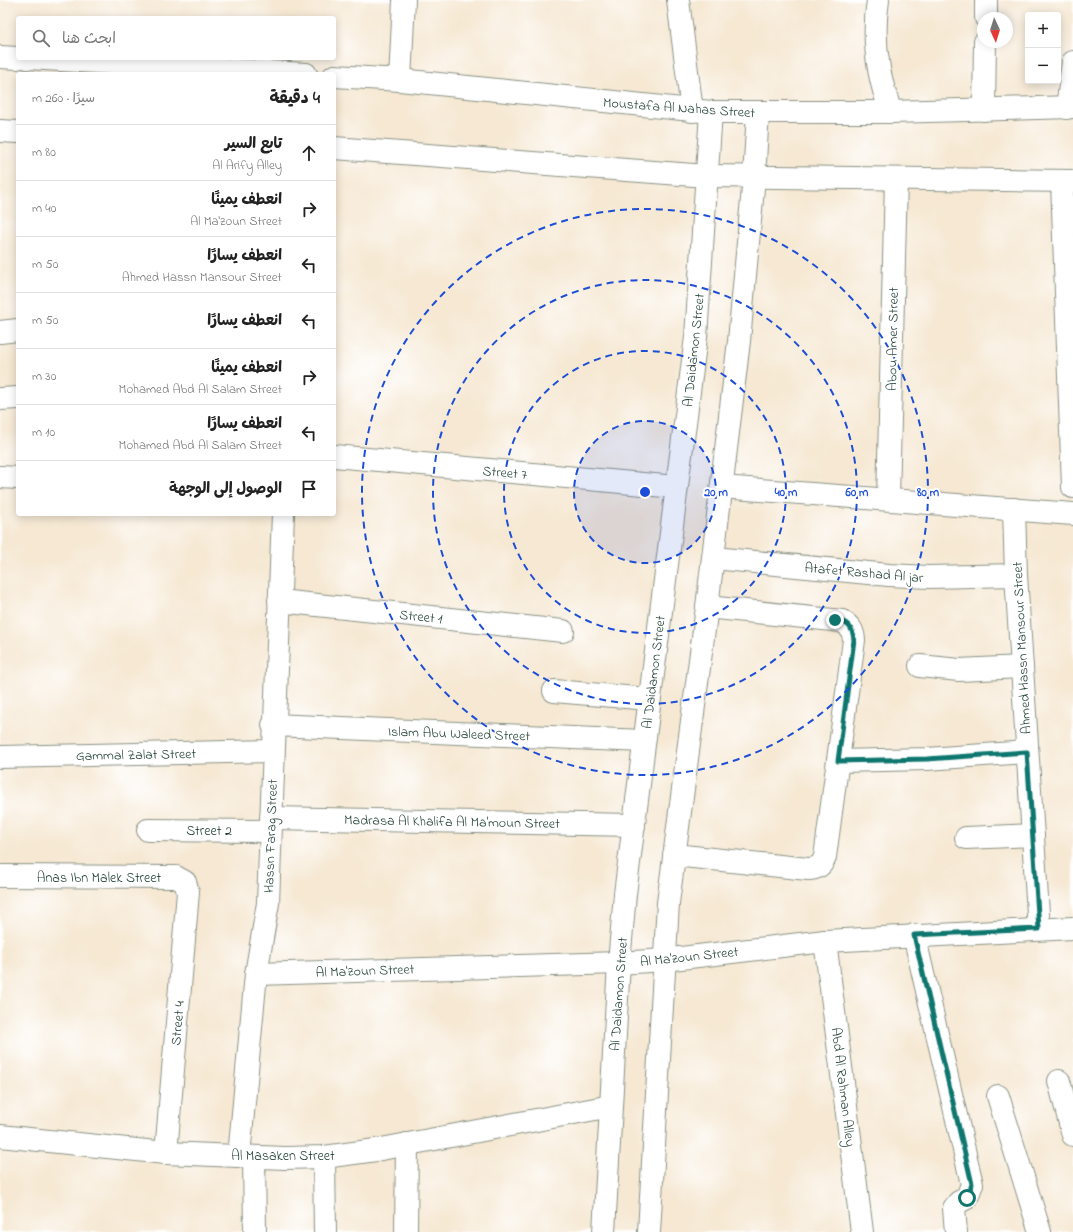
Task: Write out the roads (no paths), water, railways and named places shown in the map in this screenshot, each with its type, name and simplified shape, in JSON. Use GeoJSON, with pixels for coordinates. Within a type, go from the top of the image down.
{"type":"FeatureCollection","features":[{"type":"Feature","properties":{"kind":"street"},"geometry":{"type":"LineString","coordinates":[[400,80],[404,0]]}},
{"type":"Feature","properties":{"kind":"street","name":"Al Daidamon Street"},"geometry":{"type":"LineString","coordinates":[[604,1232],[619,963],[625,894],[696,337],[707,176],[702,112],[678,0]]}},
{"type":"Feature","properties":{"kind":"street"},"geometry":{"type":"LineString","coordinates":[[878,0],[875,39],[877,63],[882,88],[891,112]]}},
{"type":"Feature","properties":{"kind":"street"},"geometry":{"type":"LineString","coordinates":[[986,0],[986,12]]}},
{"type":"Feature","properties":{"kind":"street"},"geometry":{"type":"LineString","coordinates":[[984,110],[985,48]]}},
{"type":"Feature","properties":{"kind":"street"},"geometry":{"type":"LineString","coordinates":[[0,57],[16,58]]}},
{"type":"Feature","properties":{"kind":"street"},"geometry":{"type":"LineString","coordinates":[[22,60],[22,72]]}},
{"type":"Feature","properties":{"kind":"street"},"geometry":{"type":"LineString","coordinates":[[62,60],[271,72]]}},
{"type":"Feature","properties":{"kind":"street"},"geometry":{"type":"LineString","coordinates":[[1070,108],[1073,62]]}},
{"type":"Feature","properties":{"kind":"street","name":"Moustafa Al Nahas Street"},"geometry":{"type":"LineString","coordinates":[[336,76],[400,80],[702,112],[891,112],[1070,108]]}},
{"type":"Feature","properties":{"kind":"street"},"geometry":{"type":"LineString","coordinates":[[649,1232],[664,960],[674,855],[708,607],[739,341],[754,177],[758,113]]}},
{"type":"Feature","properties":{"kind":"street"},"geometry":{"type":"LineString","coordinates":[[0,131],[16,132]]}},
{"type":"Feature","properties":{"kind":"street"},"geometry":{"type":"LineString","coordinates":[[336,148],[707,176],[1067,181],[1073,487]]}},
{"type":"Feature","properties":{"kind":"street","name":"Abou Amer Street"},"geometry":{"type":"LineString","coordinates":[[888,499],[896,179]]}},
{"type":"Feature","properties":{"kind":"street"},"geometry":{"type":"LineString","coordinates":[[0,332],[16,330]]}},
{"type":"Feature","properties":{"kind":"street"},"geometry":{"type":"LineString","coordinates":[[0,399],[16,398]]}},
{"type":"Feature","properties":{"kind":"street","name":"Street 7"},"geometry":{"type":"LineString","coordinates":[[336,456],[676,488]]}},
{"type":"Feature","properties":{"kind":"street"},"geometry":{"type":"LineString","coordinates":[[0,477],[16,478]]}},
{"type":"Feature","properties":{"kind":"street"},"geometry":{"type":"LineString","coordinates":[[722,487],[1073,514]]}},
{"type":"Feature","properties":{"kind":"street","name":"Ahmed Hassn Mansour Street"},"geometry":{"type":"LineString","coordinates":[[1014,509],[1016,575],[1039,929]]}},
{"type":"Feature","properties":{"kind":"street","name":"Hassn Farag Street"},"geometry":{"type":"LineString","coordinates":[[255,1232],[247,1156],[256,974],[268,903],[283,516]]}},
{"type":"Feature","properties":{"kind":"street","name":"Atafet Rashad Al jar"},"geometry":{"type":"LineString","coordinates":[[714,558],[896,576],[1016,575]]}},
{"type":"Feature","properties":{"kind":"street","name":"Street 1"},"geometry":{"type":"LineString","coordinates":[[279,601],[563,631]]}},
{"type":"Feature","properties":{"kind":"street"},"geometry":{"type":"LineString","coordinates":[[674,855],[808,869],[817,868],[824,862],[825,858],[854,640],[853,632],[849,625],[842,621],[708,607]]}},
{"type":"Feature","properties":{"kind":"street"},"geometry":{"type":"LineString","coordinates":[[920,666],[959,670],[1022,668]]}},
{"type":"Feature","properties":{"kind":"street"},"geometry":{"type":"LineString","coordinates":[[554,691],[649,699]]}},
{"type":"Feature","properties":{"kind":"street","name":"Islam Abu Waleed Street"},"geometry":{"type":"LineString","coordinates":[[274,725],[644,741]]}},
{"type":"Feature","properties":{"kind":"street","name":"Gammal Zalat Street"},"geometry":{"type":"LineString","coordinates":[[0,758],[273,751]]}},
{"type":"Feature","properties":{"kind":"street"},"geometry":{"type":"LineString","coordinates":[[838,761],[927,759],[1027,752]]}},
{"type":"Feature","properties":{"kind":"street","name":"Madrasa Al Khalifa Al Ma'moun Street"},"geometry":{"type":"LineString","coordinates":[[270,824],[634,825]]}},
{"type":"Feature","properties":{"kind":"street","name":"Street 2"},"geometry":{"type":"LineString","coordinates":[[148,830],[270,824]]}},
{"type":"Feature","properties":{"kind":"street"},"geometry":{"type":"LineString","coordinates":[[966,838],[1033,835]]}},
{"type":"Feature","properties":{"kind":"street","name":"Anas Ibn Malek Street"},"geometry":{"type":"LineString","coordinates":[[0,876],[176,877],[185,882],[188,892]]}},
{"type":"Feature","properties":{"kind":"street","name":"Street 4"},"geometry":{"type":"LineString","coordinates":[[166,1153],[188,892]]}},
{"type":"Feature","properties":{"kind":"street","name":"Al Ma'zoun Street"},"geometry":{"type":"LineString","coordinates":[[256,974],[619,963],[664,960],[825,941],[914,935],[1073,928]]}},
{"type":"Feature","properties":{"kind":"street"},"geometry":{"type":"LineString","coordinates":[[914,935],[972,1184],[967,1198],[959,1202],[954,1208],[956,1232]]}},
{"type":"Feature","properties":{"kind":"street","name":"Abd Al Rahman Alley"},"geometry":{"type":"LineString","coordinates":[[825,941],[862,1232]]}},
{"type":"Feature","properties":{"kind":"street"},"geometry":{"type":"LineString","coordinates":[[1059,1081],[1073,1135]]}},
{"type":"Feature","properties":{"kind":"street"},"geometry":{"type":"LineString","coordinates":[[998,1096],[1040,1232]]}},
{"type":"Feature","properties":{"kind":"street","name":"Al Masaken Street"},"geometry":{"type":"LineString","coordinates":[[0,1136],[166,1153],[324,1157],[407,1144],[611,1106]]}},
{"type":"Feature","properties":{"kind":"street"},"geometry":{"type":"LineString","coordinates":[[406,1232],[407,1144]]}},
{"type":"Feature","properties":{"kind":"street"},"geometry":{"type":"LineString","coordinates":[[324,1157],[325,1232]]}}]}
